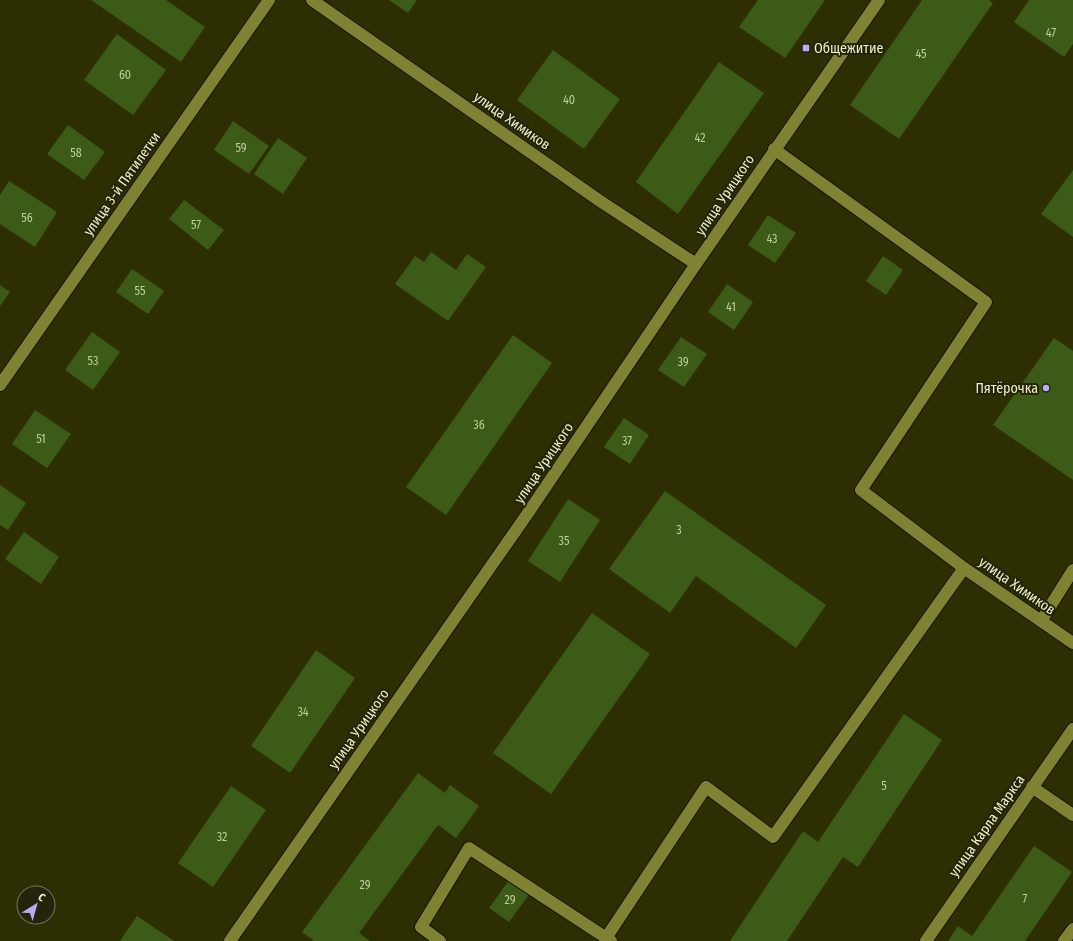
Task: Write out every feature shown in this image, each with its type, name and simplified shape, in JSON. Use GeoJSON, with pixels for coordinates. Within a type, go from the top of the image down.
{"type":"FeatureCollection","features":[{"type":"Feature","properties":{"kind":"street","name":"улица 3-й Пятилетки"},"geometry":{"type":"LineString","coordinates":[[0,385],[269,0]]}},
{"type":"Feature","properties":{"kind":"street","name":"улица Химиков"},"geometry":{"type":"LineString","coordinates":[[312,0],[600,201],[696,264]]}},
{"type":"Feature","properties":{"kind":"street","name":"улица Урицкого"},"geometry":{"type":"LineString","coordinates":[[230,941],[528,513],[774,149],[879,0]]}},
{"type":"Feature","properties":{"kind":"street","name":"улица Химиков"},"geometry":{"type":"LineString","coordinates":[[774,149],[986,302],[861,490],[964,568],[1073,642]]}},
{"type":"Feature","properties":{"kind":"street"},"geometry":{"type":"LineString","coordinates":[[440,941],[420,927],[469,848],[608,939],[706,787],[773,837],[964,568]]}},
{"type":"Feature","properties":{"kind":"street"},"geometry":{"type":"LineString","coordinates":[[1041,621],[1073,570]]}},
{"type":"Feature","properties":{"kind":"street","name":"улица Карла Маркса"},"geometry":{"type":"LineString","coordinates":[[926,941],[1073,729]]}},
{"type":"Feature","properties":{"kind":"street"},"geometry":{"type":"LineString","coordinates":[[1032,787],[1073,815]]}},
{"type":"Feature","properties":{"kind":"street"},"geometry":{"type":"LineString","coordinates":[[1064,941],[1073,929]]}},
{"type":"Feature","properties":{"kind":"building"},"geometry":{"type":"Polygon","coordinates":[[[91,0],[166,0],[205,27],[181,62],[91,0]]]}},
{"type":"Feature","properties":{"kind":"building"},"geometry":{"type":"Polygon","coordinates":[[[389,0],[417,0],[408,13],[389,0]]]}},
{"type":"Feature","properties":{"kind":"building"},"geometry":{"type":"Polygon","coordinates":[[[758,0],[825,0],[785,58],[739,27],[758,0]]]}},
{"type":"Feature","properties":{"kind":"building"},"geometry":{"type":"Polygon","coordinates":[[[922,0],[989,0],[993,3],[899,139],[850,105],[922,0]]]}},
{"type":"Feature","properties":{"kind":"building"},"geometry":{"type":"Polygon","coordinates":[[[1029,0],[1073,0],[1073,44],[1064,57],[1014,22],[1029,0]]]}},
{"type":"Feature","properties":{"kind":"building"},"geometry":{"type":"Polygon","coordinates":[[[117,34],[166,70],[133,115],[84,80],[117,34]]]}},
{"type":"Feature","properties":{"kind":"building"},"geometry":{"type":"Polygon","coordinates":[[[553,50],[620,99],[584,149],[517,100],[553,50]]]}},
{"type":"Feature","properties":{"kind":"building"},"geometry":{"type":"Polygon","coordinates":[[[719,62],[764,93],[678,214],[636,182],[719,62]]]}},
{"type":"Feature","properties":{"kind":"building"},"geometry":{"type":"Polygon","coordinates":[[[233,121],[269,146],[249,174],[214,150],[233,121]]]}},
{"type":"Feature","properties":{"kind":"building"},"geometry":{"type":"Polygon","coordinates":[[[68,125],[105,152],[84,180],[47,154],[68,125]]]}},
{"type":"Feature","properties":{"kind":"building"},"geometry":{"type":"Polygon","coordinates":[[[278,138],[307,158],[283,194],[254,174],[278,138]]]}},
{"type":"Feature","properties":{"kind":"building"},"geometry":{"type":"Polygon","coordinates":[[[1073,170],[1073,237],[1041,214],[1073,170]]]}},
{"type":"Feature","properties":{"kind":"building"},"geometry":{"type":"Polygon","coordinates":[[[9,181],[57,212],[35,247],[0,224],[0,195],[9,181]]]}},
{"type":"Feature","properties":{"kind":"building"},"geometry":{"type":"Polygon","coordinates":[[[184,200],[224,230],[208,250],[169,219],[184,200]]]}},
{"type":"Feature","properties":{"kind":"building"},"geometry":{"type":"Polygon","coordinates":[[[768,215],[796,233],[775,263],[748,245],[768,215]]]}},
{"type":"Feature","properties":{"kind":"building"},"geometry":{"type":"Polygon","coordinates":[[[431,252],[456,270],[467,254],[486,267],[448,321],[395,284],[415,256],[424,262],[431,252]]]}},
{"type":"Feature","properties":{"kind":"building"},"geometry":{"type":"Polygon","coordinates":[[[883,256],[903,270],[886,295],[866,281],[883,256]]]}},
{"type":"Feature","properties":{"kind":"building"},"geometry":{"type":"Polygon","coordinates":[[[132,269],[164,291],[148,314],[116,292],[132,269]]]}},
{"type":"Feature","properties":{"kind":"building"},"geometry":{"type":"Polygon","coordinates":[[[727,284],[753,302],[734,330],[708,312],[727,284]]]}},
{"type":"Feature","properties":{"kind":"building"},"geometry":{"type":"Polygon","coordinates":[[[0,285],[10,292],[0,306],[0,285]]]}},
{"type":"Feature","properties":{"kind":"building"},"geometry":{"type":"Polygon","coordinates":[[[92,332],[120,352],[93,390],[65,370],[92,332]]]}},
{"type":"Feature","properties":{"kind":"building"},"geometry":{"type":"Polygon","coordinates":[[[513,335],[552,363],[446,515],[406,487],[513,335]]]}},
{"type":"Feature","properties":{"kind":"building"},"geometry":{"type":"Polygon","coordinates":[[[681,337],[707,354],[684,387],[658,370],[681,337]]]}},
{"type":"Feature","properties":{"kind":"building","name":"Пятёрочка"},"geometry":{"type":"Polygon","coordinates":[[[1054,338],[1073,351],[1073,480],[993,425],[1054,338]]]}},
{"type":"Feature","properties":{"kind":"building"},"geometry":{"type":"Polygon","coordinates":[[[35,410],[71,434],[47,468],[12,444],[35,410]]]}},
{"type":"Feature","properties":{"kind":"building"},"geometry":{"type":"Polygon","coordinates":[[[624,418],[649,435],[630,464],[604,447],[624,418]]]}},
{"type":"Feature","properties":{"kind":"building"},"geometry":{"type":"Polygon","coordinates":[[[0,485],[26,503],[8,530],[0,525],[0,485]]]}},
{"type":"Feature","properties":{"kind":"building"},"geometry":{"type":"Polygon","coordinates":[[[665,491],[826,605],[796,648],[696,576],[670,613],[609,569],[665,491]]]}},
{"type":"Feature","properties":{"kind":"building"},"geometry":{"type":"Polygon","coordinates":[[[568,499],[600,520],[560,582],[528,561],[568,499]]]}},
{"type":"Feature","properties":{"kind":"building"},"geometry":{"type":"Polygon","coordinates":[[[24,532],[59,557],[41,584],[5,559],[24,532]]]}},
{"type":"Feature","properties":{"kind":"building"},"geometry":{"type":"Polygon","coordinates":[[[592,613],[650,654],[551,794],[493,753],[592,613]]]}},
{"type":"Feature","properties":{"kind":"building"},"geometry":{"type":"Polygon","coordinates":[[[316,650],[355,678],[290,773],[251,746],[316,650]]]}},
{"type":"Feature","properties":{"kind":"building"},"geometry":{"type":"Polygon","coordinates":[[[904,714],[942,740],[858,867],[843,857],[787,941],[730,941],[803,831],[818,842],[904,714]]]}},
{"type":"Feature","properties":{"kind":"building"},"geometry":{"type":"Polygon","coordinates":[[[418,773],[445,793],[450,785],[479,806],[456,838],[438,825],[359,933],[370,941],[314,941],[302,932],[418,773]]]}},
{"type":"Feature","properties":{"kind":"building"},"geometry":{"type":"Polygon","coordinates":[[[231,786],[266,810],[213,887],[178,863],[231,786]]]}},
{"type":"Feature","properties":{"kind":"building"},"geometry":{"type":"Polygon","coordinates":[[[1034,846],[1072,872],[1025,941],[948,941],[958,926],[972,936],[1034,846]]]}},
{"type":"Feature","properties":{"kind":"building"},"geometry":{"type":"Polygon","coordinates":[[[510,879],[530,893],[509,922],[489,908],[510,879]]]}},
{"type":"Feature","properties":{"kind":"building"},"geometry":{"type":"Polygon","coordinates":[[[137,916],[174,941],[120,941],[137,916]]]}},
{"type":"Feature","properties":{"kind":"place","name":"Общежитие"},"geometry":{"type":"Point","coordinates":[806,48]}},
{"type":"Feature","properties":{"kind":"place","name":"Пятёрочка"},"geometry":{"type":"Point","coordinates":[1046,388]}}]}
